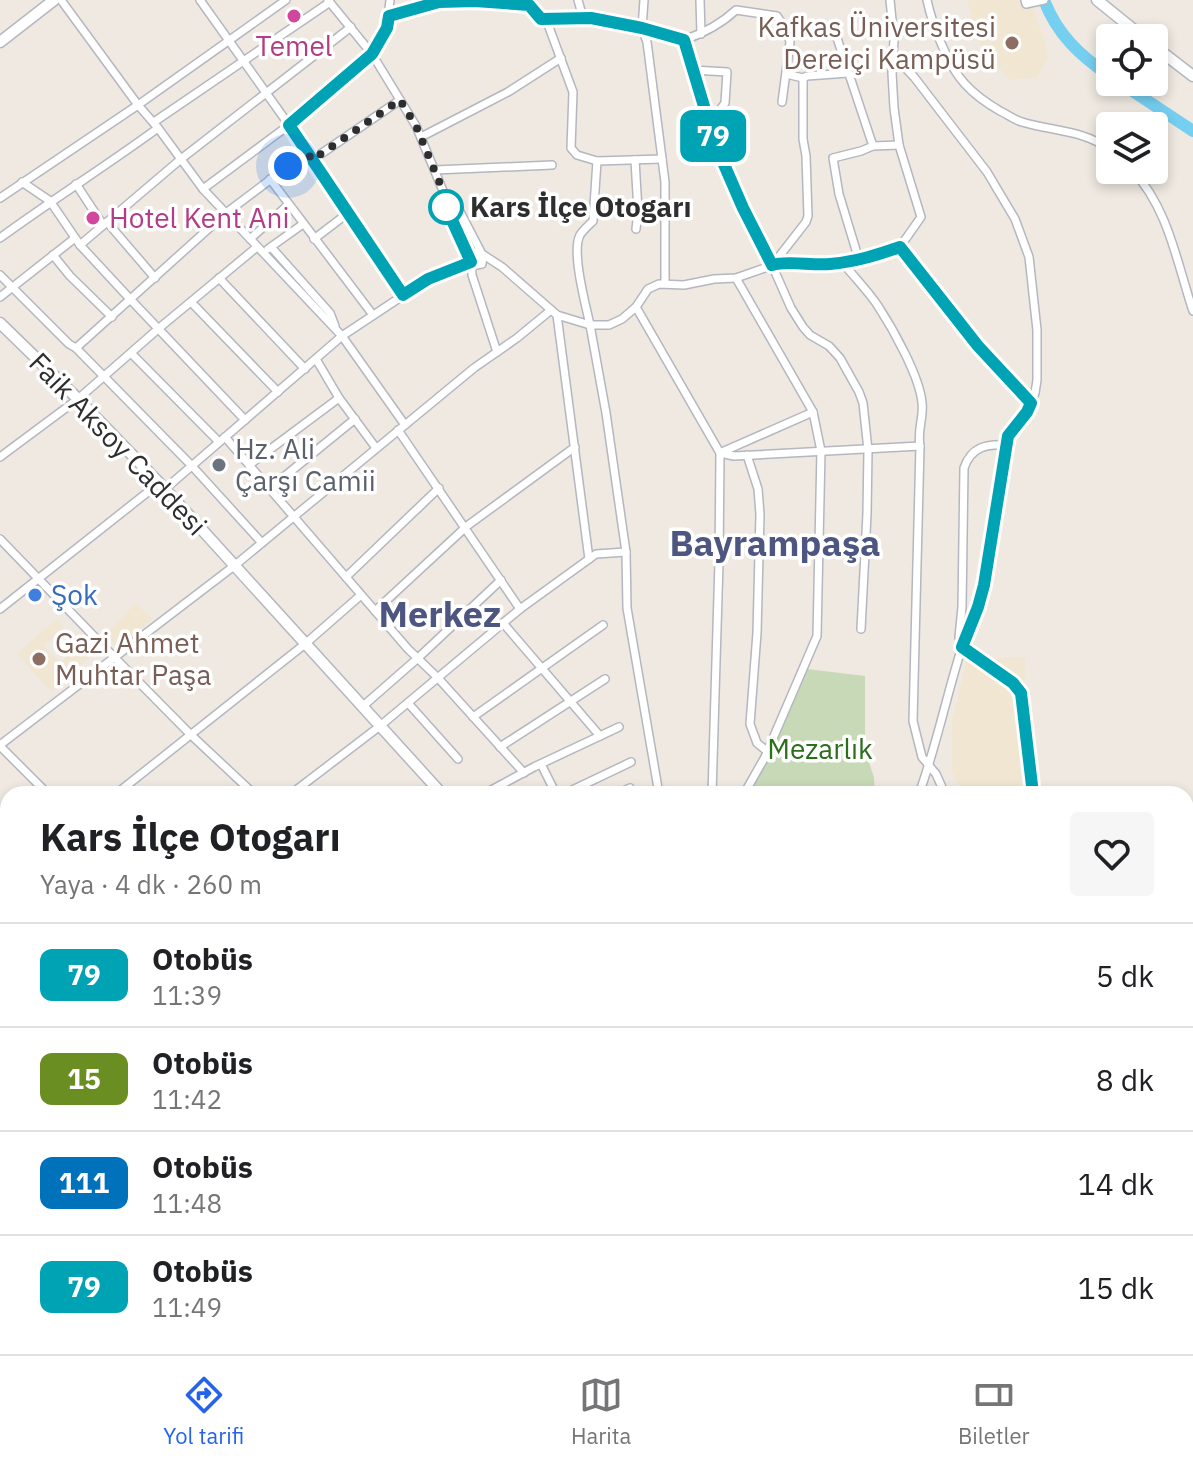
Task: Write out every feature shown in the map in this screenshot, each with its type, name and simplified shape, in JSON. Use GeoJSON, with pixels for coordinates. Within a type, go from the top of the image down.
{"type":"FeatureCollection","features":[{"type":"Feature","properties":{"kind":"main road"},"geometry":{"type":"LineString","coordinates":[[0,42],[54,0]]}},
{"type":"Feature","properties":{"kind":"main road"},"geometry":{"type":"LineString","coordinates":[[1097,0],[1127,24]]}},
{"type":"Feature","properties":{"kind":"main road"},"geometry":{"type":"LineString","coordinates":[[1168,57],[1193,76]]}},
{"type":"Feature","properties":{"kind":"main road","name":"Faik Aksoy Caddesi"},"geometry":{"type":"LineString","coordinates":[[0,323],[162,486],[435,786]]}},
{"type":"Feature","properties":{"kind":"street"},"geometry":{"type":"LineString","coordinates":[[61,0],[203,189],[340,334]]}},
{"type":"Feature","properties":{"kind":"street"},"geometry":{"type":"LineString","coordinates":[[200,0],[289,125],[403,295]]}},
{"type":"Feature","properties":{"kind":"street"},"geometry":{"type":"LineString","coordinates":[[0,198],[286,0]]}},
{"type":"Feature","properties":{"kind":"street"},"geometry":{"type":"LineString","coordinates":[[203,189],[289,125],[372,54],[387,28],[390,0]]}},
{"type":"Feature","properties":{"kind":"street"},"geometry":{"type":"LineString","coordinates":[[535,0],[538,15]]}},
{"type":"Feature","properties":{"kind":"street"},"geometry":{"type":"LineString","coordinates":[[578,0],[583,18]]}},
{"type":"Feature","properties":{"kind":"street"},"geometry":{"type":"LineString","coordinates":[[644,0],[642,28],[647,42],[666,198],[665,283]]}},
{"type":"Feature","properties":{"kind":"street"},"geometry":{"type":"LineString","coordinates":[[700,0],[701,34]]}},
{"type":"Feature","properties":{"kind":"street"},"geometry":{"type":"LineString","coordinates":[[482,254],[502,267],[554,312],[602,326],[616,323],[636,307],[648,289],[659,284],[684,285],[736,278],[779,263],[843,263],[900,247],[921,217],[899,145],[894,108],[894,40],[890,0]]}},
{"type":"Feature","properties":{"kind":"street"},"geometry":{"type":"LineString","coordinates":[[927,0],[944,49],[963,82],[978,96],[1020,122],[1096,142]]}},
{"type":"Feature","properties":{"kind":"street"},"geometry":{"type":"LineString","coordinates":[[1025,0],[1026,4],[1040,1]]}},
{"type":"Feature","properties":{"kind":"street"},"geometry":{"type":"LineString","coordinates":[[0,238],[118,157],[156,125],[329,1],[372,54],[421,137],[446,198],[446,207],[471,261],[472,275],[497,352]]}},
{"type":"Feature","properties":{"kind":"street"},"geometry":{"type":"LineString","coordinates":[[389,16],[439,2],[529,5],[541,19],[583,18],[642,28],[684,40],[719,24],[736,10],[777,16],[790,42],[782,102]]}},
{"type":"Feature","properties":{"kind":"street"},"geometry":{"type":"LineString","coordinates":[[546,19],[573,92],[571,148],[577,155],[597,161],[662,159]]}},
{"type":"Feature","properties":{"kind":"street"},"geometry":{"type":"LineString","coordinates":[[0,297],[53,255],[105,223],[181,159],[351,27]]}},
{"type":"Feature","properties":{"kind":"street"},"geometry":{"type":"LineString","coordinates":[[837,38],[873,146]]}},
{"type":"Feature","properties":{"kind":"street"},"geometry":{"type":"LineString","coordinates":[[684,40],[716,146],[797,319],[810,335],[835,351],[859,392],[865,414],[868,450],[861,629]]}},
{"type":"Feature","properties":{"kind":"street"},"geometry":{"type":"LineString","coordinates":[[893,55],[970,148],[1021,232],[1032,270],[1037,330],[1037,380],[1027,412],[1011,430],[1006,445],[984,585],[962,647],[922,786]]}},
{"type":"Feature","properties":{"kind":"street"},"geometry":{"type":"LineString","coordinates":[[421,137],[508,92],[561,58]]}},
{"type":"Feature","properties":{"kind":"street"},"geometry":{"type":"LineString","coordinates":[[693,70],[727,72],[725,103],[709,124]]}},
{"type":"Feature","properties":{"kind":"street"},"geometry":{"type":"LineString","coordinates":[[786,74],[803,78],[848,73]]}},
{"type":"Feature","properties":{"kind":"street"},"geometry":{"type":"LineString","coordinates":[[772,265],[808,216],[803,78]]}},
{"type":"Feature","properties":{"kind":"street"},"geometry":{"type":"LineString","coordinates":[[312,160],[400,100]]}},
{"type":"Feature","properties":{"kind":"street"},"geometry":{"type":"LineString","coordinates":[[859,260],[839,194],[833,158],[873,146],[899,145]]}},
{"type":"Feature","properties":{"kind":"street"},"geometry":{"type":"LineString","coordinates":[[76,348],[226,213],[307,152]]}},
{"type":"Feature","properties":{"kind":"street"},"geometry":{"type":"LineString","coordinates":[[635,160],[636,229]]}},
{"type":"Feature","properties":{"kind":"street"},"geometry":{"type":"LineString","coordinates":[[597,161],[593,221],[578,240],[578,267],[606,413],[626,552],[627,608],[658,786]]}},
{"type":"Feature","properties":{"kind":"street"},"geometry":{"type":"LineString","coordinates":[[435,170],[552,165]]}},
{"type":"Feature","properties":{"kind":"street"},"geometry":{"type":"LineString","coordinates":[[270,179],[373,315]]}},
{"type":"Feature","properties":{"kind":"street"},"geometry":{"type":"LineString","coordinates":[[22,182],[50,201],[78,241],[245,420]]}},
{"type":"Feature","properties":{"kind":"street"},"geometry":{"type":"LineString","coordinates":[[76,184],[105,223],[155,278]]}},
{"type":"Feature","properties":{"kind":"street"},"geometry":{"type":"LineString","coordinates":[[1145,184],[1161,211],[1193,311]]}},
{"type":"Feature","properties":{"kind":"street"},"geometry":{"type":"LineString","coordinates":[[446,198],[456,204],[484,259],[482,264],[476,265],[471,261]]}},
{"type":"Feature","properties":{"kind":"street"},"geometry":{"type":"LineString","coordinates":[[250,239],[288,205]]}},
{"type":"Feature","properties":{"kind":"street"},"geometry":{"type":"LineString","coordinates":[[314,239],[348,213]]}},
{"type":"Feature","properties":{"kind":"street"},"geometry":{"type":"LineString","coordinates":[[0,457],[78,399],[219,278],[303,224]]}},
{"type":"Feature","properties":{"kind":"street"},"geometry":{"type":"LineString","coordinates":[[271,247],[330,313],[340,334],[520,609]]}},
{"type":"Feature","properties":{"kind":"street"},"geometry":{"type":"LineString","coordinates":[[900,247],[978,346],[1031,403]]}},
{"type":"Feature","properties":{"kind":"street"},"geometry":{"type":"LineString","coordinates":[[53,255],[112,317]]}},
{"type":"Feature","properties":{"kind":"street"},"geometry":{"type":"LineString","coordinates":[[0,609],[192,466],[305,369],[340,334],[428,279],[471,261]]}},
{"type":"Feature","properties":{"kind":"street"},"geometry":{"type":"LineString","coordinates":[[843,263],[878,306],[913,373],[922,402],[918,430],[916,649],[912,711],[922,757],[941,786]]}},
{"type":"Feature","properties":{"kind":"street"},"geometry":{"type":"LineString","coordinates":[[0,275],[192,466],[262,543]]}},
{"type":"Feature","properties":{"kind":"street"},"geometry":{"type":"LineString","coordinates":[[219,278],[305,369]]}},
{"type":"Feature","properties":{"kind":"street"},"geometry":{"type":"LineString","coordinates":[[736,278],[813,412],[821,451],[817,636],[768,752],[749,786]]}},
{"type":"Feature","properties":{"kind":"street"},"geometry":{"type":"LineString","coordinates":[[191,302],[278,392]]}},
{"type":"Feature","properties":{"kind":"street"},"geometry":{"type":"LineString","coordinates":[[636,307],[720,453],[712,786]]}},
{"type":"Feature","properties":{"kind":"street"},"geometry":{"type":"LineString","coordinates":[[40,786],[0,745],[234,566],[474,368],[554,312]]}},
{"type":"Feature","properties":{"kind":"street"},"geometry":{"type":"LineString","coordinates":[[554,312],[593,556]]}},
{"type":"Feature","properties":{"kind":"street"},"geometry":{"type":"LineString","coordinates":[[131,353],[249,465],[375,611],[524,773]]}},
{"type":"Feature","properties":{"kind":"street"},"geometry":{"type":"LineString","coordinates":[[316,359],[339,398],[376,448]]}},
{"type":"Feature","properties":{"kind":"street"},"geometry":{"type":"LineString","coordinates":[[249,465],[339,398]]}},
{"type":"Feature","properties":{"kind":"street"},"geometry":{"type":"LineString","coordinates":[[720,453],[813,412]]}},
{"type":"Feature","properties":{"kind":"street"},"geometry":{"type":"LineString","coordinates":[[269,489],[355,419]]}},
{"type":"Feature","properties":{"kind":"street"},"geometry":{"type":"LineString","coordinates":[[1006,445],[977,449],[968,457],[964,468],[959,637],[962,647],[1013,683],[1021,693],[1032,786]]}},
{"type":"Feature","properties":{"kind":"street"},"geometry":{"type":"LineString","coordinates":[[720,453],[734,456],[920,446]]}},
{"type":"Feature","properties":{"kind":"street"},"geometry":{"type":"LineString","coordinates":[[375,611],[466,527],[575,447]]}},
{"type":"Feature","properties":{"kind":"street"},"geometry":{"type":"LineString","coordinates":[[747,455],[758,489],[760,514],[757,633],[750,724],[757,743],[768,752]]}},
{"type":"Feature","properties":{"kind":"street"},"geometry":{"type":"LineString","coordinates":[[346,577],[439,488]]}},
{"type":"Feature","properties":{"kind":"street"},"geometry":{"type":"LineString","coordinates":[[0,539],[191,735],[245,786]]}},
{"type":"Feature","properties":{"kind":"street"},"geometry":{"type":"LineString","coordinates":[[301,786],[380,726],[520,609],[593,556],[626,552]]}},
{"type":"Feature","properties":{"kind":"street"},"geometry":{"type":"LineString","coordinates":[[362,707],[501,580]]}},
{"type":"Feature","properties":{"kind":"street"},"geometry":{"type":"LineString","coordinates":[[126,786],[305,644],[361,595]]}},
{"type":"Feature","properties":{"kind":"street"},"geometry":{"type":"LineString","coordinates":[[503,623],[600,736]]}},
{"type":"Feature","properties":{"kind":"street"},"geometry":{"type":"LineString","coordinates":[[473,717],[603,625]]}},
{"type":"Feature","properties":{"kind":"street"},"geometry":{"type":"LineString","coordinates":[[500,747],[605,679]]}},
{"type":"Feature","properties":{"kind":"street"},"geometry":{"type":"LineString","coordinates":[[408,703],[458,759]]}},
{"type":"Feature","properties":{"kind":"street"},"geometry":{"type":"LineString","coordinates":[[499,786],[619,727]]}},
{"type":"Feature","properties":{"kind":"street"},"geometry":{"type":"LineString","coordinates":[[581,786],[631,762]]}},
{"type":"Feature","properties":{"kind":"street"},"geometry":{"type":"LineString","coordinates":[[541,764],[552,786]]}},
{"type":"Feature","properties":{"kind":"shaded area","name":"Kafkas Üniversitesi Dereiçi Kampüsü"},"geometry":{"type":"Polygon","coordinates":[[[967,0],[1030,0],[1048,58],[1037,77],[1010,80],[982,50],[967,0]]]}},
{"type":"Feature","properties":{"kind":"shaded area"},"geometry":{"type":"Polygon","coordinates":[[[136,603],[152,619],[118,647],[105,635],[136,603]]]}},
{"type":"Feature","properties":{"kind":"shaded area","name":"Gazi Ahmet Muhtar Paşa"},"geometry":{"type":"Polygon","coordinates":[[[57,619],[64,629],[43,645],[60,663],[84,644],[92,654],[51,691],[17,654],[57,619]]]}},
{"type":"Feature","properties":{"kind":"shaded area"},"geometry":{"type":"Polygon","coordinates":[[[1025,657],[1021,786],[960,786],[952,772],[952,722],[967,660],[1025,657]]]}},
{"type":"Feature","properties":{"kind":"green space","name":"Mezarlık"},"geometry":{"type":"Polygon","coordinates":[[[807,669],[865,676],[865,751],[875,786],[752,786],[807,669]]]}},
{"type":"Feature","properties":{"kind":"waterway"},"geometry":{"type":"LineString","coordinates":[[1044,0],[1071,43],[1096,65]]}},
{"type":"Feature","properties":{"kind":"waterway"},"geometry":{"type":"LineString","coordinates":[[1140,96],[1193,131]]}},
{"type":"Feature","properties":{"kind":"bus line","name":"79"},"geometry":{"type":"LineString","coordinates":[[446,198],[446,207],[471,262],[428,279],[403,295],[289,125],[372,54],[387,28],[389,16],[439,2],[529,5],[541,19],[591,18],[684,40],[716,146],[772,265],[834,264],[864,259],[900,247],[978,346],[1031,403],[1008,436],[984,585],[962,647],[1018,687],[1023,699],[1032,786]]}},
{"type":"Feature","properties":{"kind":"place","name":"Temel"},"geometry":{"type":"Point","coordinates":[294,16]}},
{"type":"Feature","properties":{"kind":"place","name":"Kafkas Üniversitesi Dereiçi Kampüsü"},"geometry":{"type":"Point","coordinates":[1012,43]}},
{"type":"Feature","properties":{"kind":"place","name":"Kars İlçe Otogarı"},"geometry":{"type":"Point","coordinates":[446,207]}},
{"type":"Feature","properties":{"kind":"place","name":"Hotel Kent Ani"},"geometry":{"type":"Point","coordinates":[93,218]}},
{"type":"Feature","properties":{"kind":"place","name":"Hz. Ali Çarşı Camii"},"geometry":{"type":"Point","coordinates":[219,465]}},
{"type":"Feature","properties":{"kind":"place","name":"Şok"},"geometry":{"type":"Point","coordinates":[35,595]}},
{"type":"Feature","properties":{"kind":"place","name":"Gazi Ahmet Muhtar Paşa"},"geometry":{"type":"Point","coordinates":[39,659]}},
{"type":"Feature","properties":{"kind":"district","name":"Bayrampaşa"},"geometry":{"type":"Point","coordinates":[775,543]}},
{"type":"Feature","properties":{"kind":"district","name":"Merkez"},"geometry":{"type":"Point","coordinates":[440,614]}},
{"type":"Feature","properties":{"kind":"route"},"geometry":{"type":"LineString","coordinates":[[288,166],[307,152],[312,160],[400,100],[421,137],[446,198],[446,207]]}}]}
